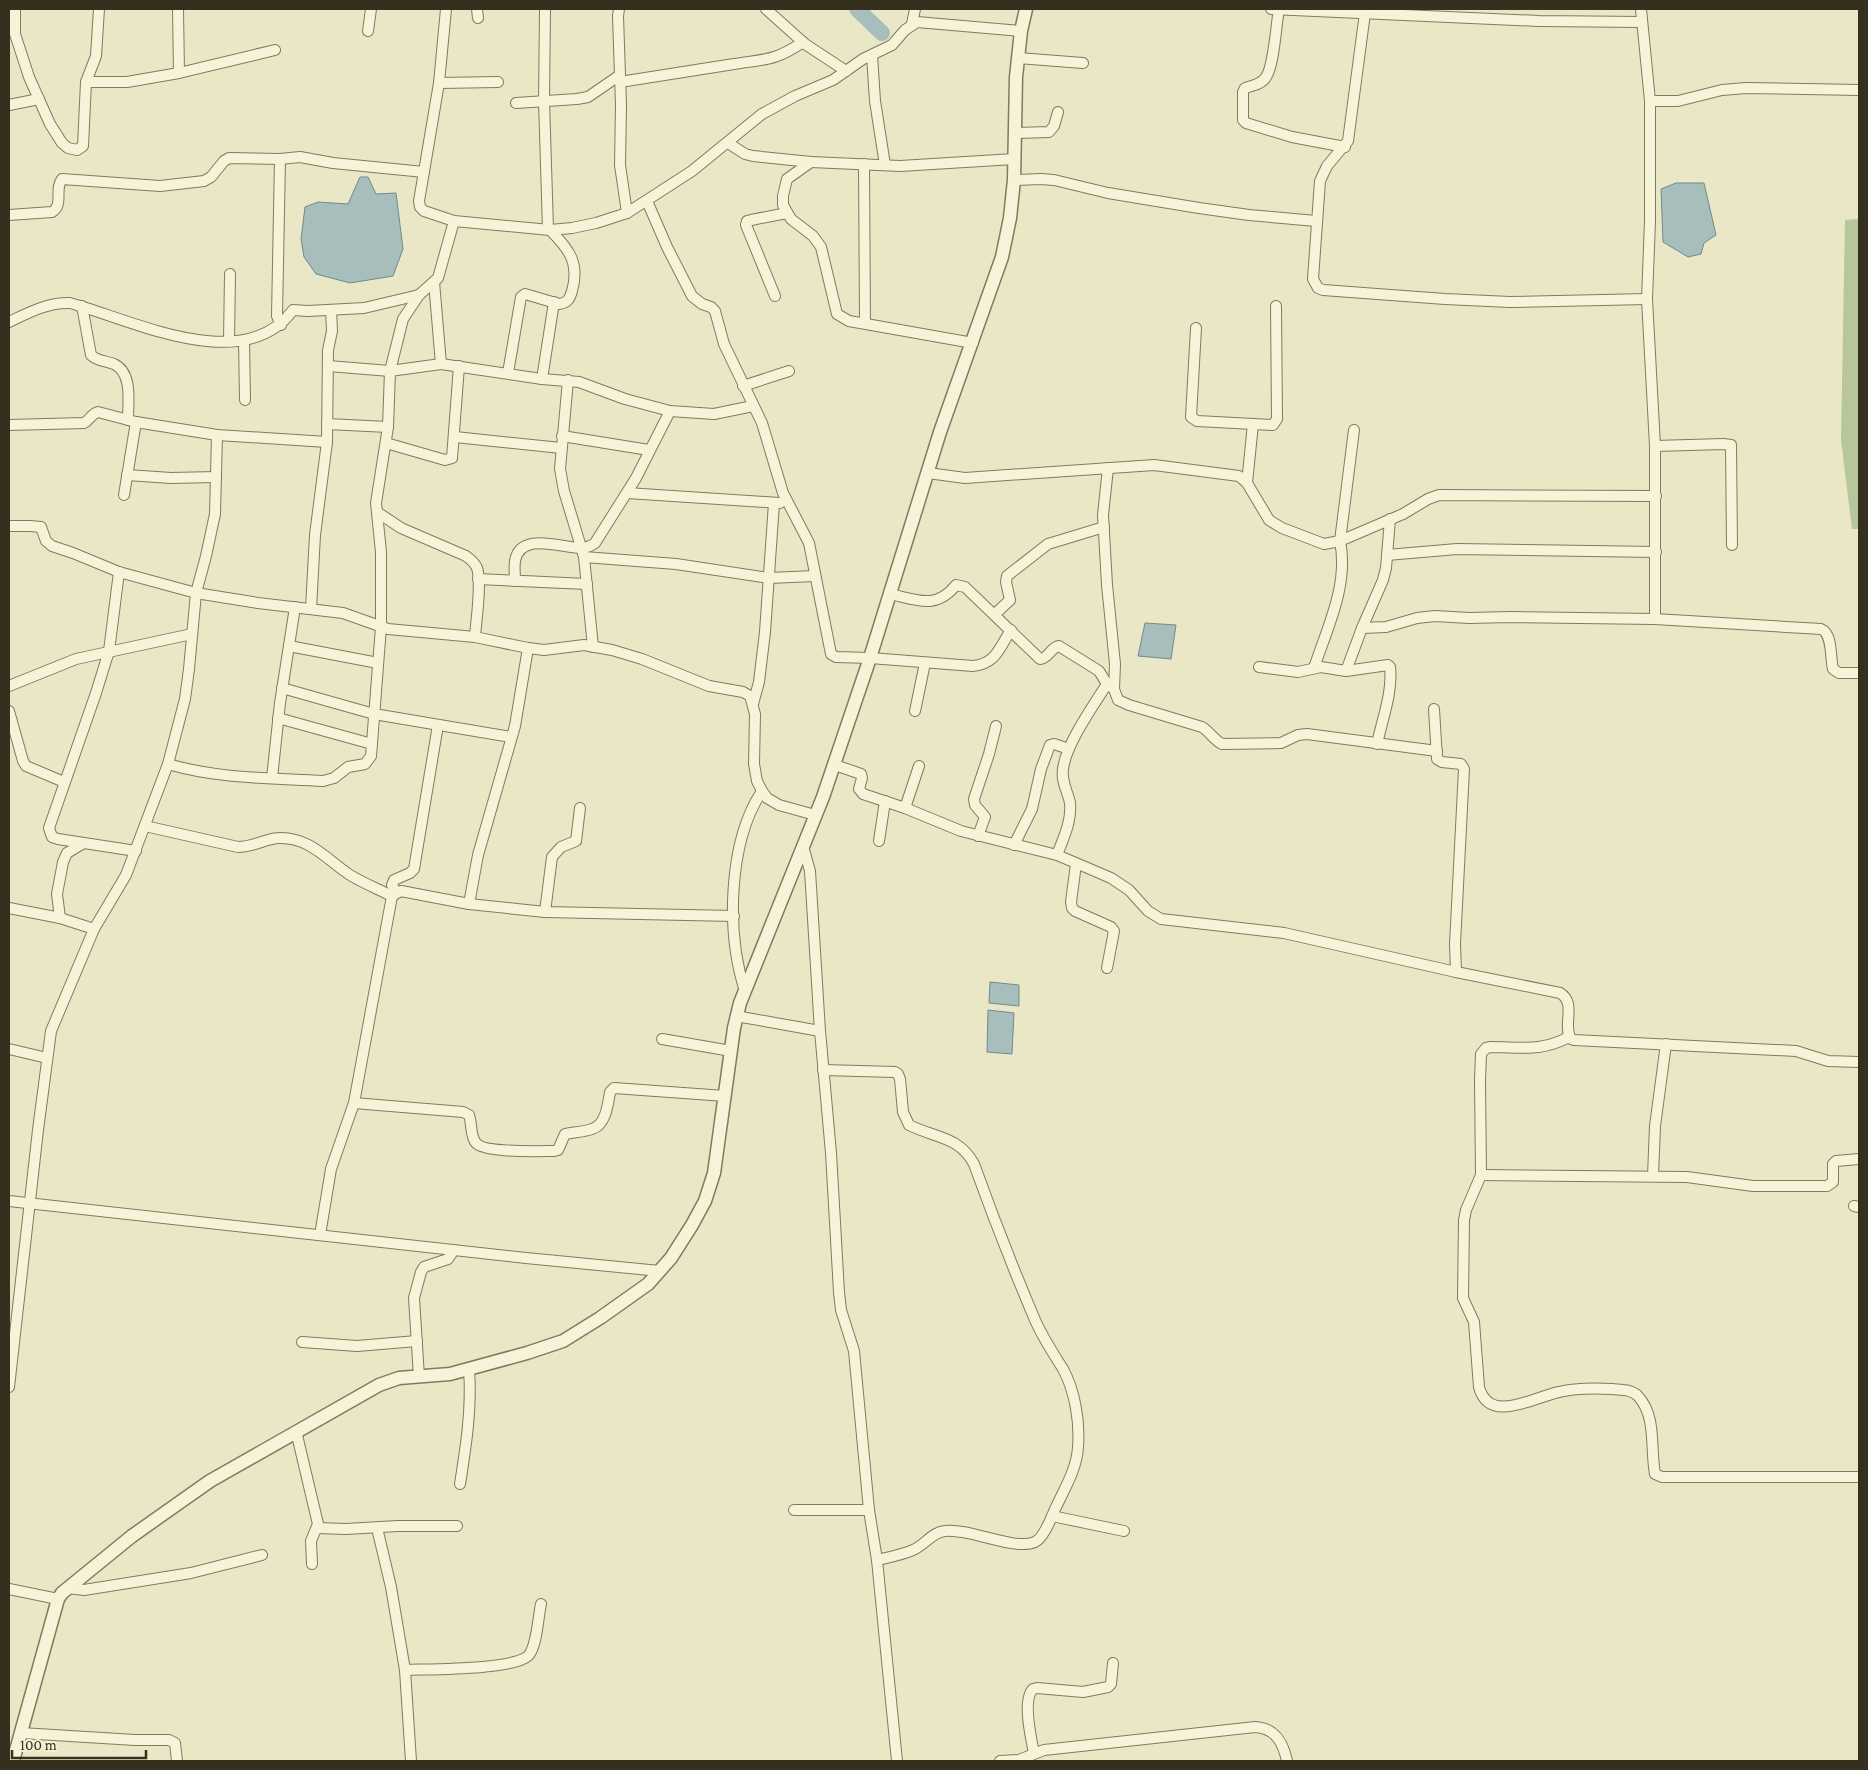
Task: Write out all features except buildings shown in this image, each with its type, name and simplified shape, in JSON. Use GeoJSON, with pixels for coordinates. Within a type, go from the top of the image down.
{"type":"FeatureCollection","features":[{"type":"Feature","properties":{"kind":"street"},"geometry":{"type":"LineString","coordinates":[[13,12],[15,34],[29,77],[50,124],[62,143],[72,150],[81,149],[83,146],[86,82],[96,56],[99,9]]}},
{"type":"Feature","properties":{"kind":"street"},"geometry":{"type":"LineString","coordinates":[[178,9],[179,74]]}},
{"type":"Feature","properties":{"kind":"street"},"geometry":{"type":"LineString","coordinates":[[368,31],[371,9]]}},
{"type":"Feature","properties":{"kind":"street"},"geometry":{"type":"LineString","coordinates":[[446,9],[438,83],[419,201],[420,207],[424,211],[454,221],[549,230],[596,223],[627,213],[692,171],[728,143],[750,122],[768,110],[833,80],[872,55],[892,45],[912,24],[921,21],[1021,31]]}},
{"type":"Feature","properties":{"kind":"street"},"geometry":{"type":"LineString","coordinates":[[508,373],[522,297],[525,294],[565,303],[569,300],[574,280],[575,269],[569,253],[562,242],[549,230],[544,101],[545,9]]}},
{"type":"Feature","properties":{"kind":"street"},"geometry":{"type":"LineString","coordinates":[[619,9],[620,164],[627,213]]}},
{"type":"Feature","properties":{"kind":"street"},"geometry":{"type":"LineString","coordinates":[[766,9],[804,43],[846,71]]}},
{"type":"Feature","properties":{"kind":"street"},"geometry":{"type":"LineString","coordinates":[[912,24],[915,9]]}},
{"type":"Feature","properties":{"kind":"street"},"geometry":{"type":"LineString","coordinates":[[13,1761],[58,1599],[68,1588],[132,1536],[210,1480],[379,1385],[399,1378],[450,1374],[563,1341],[600,1318],[648,1284],[671,1258],[705,1201],[714,1173],[736,1016],[834,765],[870,658],[940,432],[1002,257],[1010,218],[1014,180],[1014,133],[1018,58],[1026,9]]}},
{"type":"Feature","properties":{"kind":"street"},"geometry":{"type":"LineString","coordinates":[[1345,147],[1292,137],[1246,123],[1243,120],[1243,92],[1245,88],[1261,82],[1266,77],[1270,67],[1275,9],[1365,14],[1394,12],[1539,21],[1642,22]]}},
{"type":"Feature","properties":{"kind":"street"},"geometry":{"type":"LineString","coordinates":[[1641,9],[1650,101],[1650,221],[1647,299],[1655,446],[1656,619]]}},
{"type":"Feature","properties":{"kind":"street"},"geometry":{"type":"LineString","coordinates":[[1365,14],[1348,141],[1322,174],[1316,221],[1313,279],[1318,288],[1323,290],[1445,299],[1500,301],[1647,299]]}},
{"type":"Feature","properties":{"kind":"street"},"geometry":{"type":"LineString","coordinates":[[516,103],[588,97],[620,79],[761,62],[804,43]]}},
{"type":"Feature","properties":{"kind":"street"},"geometry":{"type":"LineString","coordinates":[[86,82],[127,82],[179,74],[275,50]]}},
{"type":"Feature","properties":{"kind":"street"},"geometry":{"type":"LineString","coordinates":[[872,55],[875,101],[885,165]]}},
{"type":"Feature","properties":{"kind":"street"},"geometry":{"type":"LineString","coordinates":[[1018,58],[1083,62]]}},
{"type":"Feature","properties":{"kind":"street"},"geometry":{"type":"LineString","coordinates":[[438,83],[498,82]]}},
{"type":"Feature","properties":{"kind":"street"},"geometry":{"type":"LineString","coordinates":[[1650,101],[1678,101],[1722,90],[1746,88],[1859,90]]}},
{"type":"Feature","properties":{"kind":"street"},"geometry":{"type":"LineString","coordinates":[[9,105],[39,99]]}},
{"type":"Feature","properties":{"kind":"street"},"geometry":{"type":"LineString","coordinates":[[1014,133],[1049,132],[1054,126],[1058,112]]}},
{"type":"Feature","properties":{"kind":"street"},"geometry":{"type":"LineString","coordinates":[[728,143],[745,154],[753,156],[811,162],[900,166],[1014,159]]}},
{"type":"Feature","properties":{"kind":"street"},"geometry":{"type":"LineString","coordinates":[[9,215],[52,212],[58,206],[58,185],[62,179],[160,186],[208,180],[228,158],[280,159],[300,157],[333,163],[424,172]]}},
{"type":"Feature","properties":{"kind":"street"},"geometry":{"type":"LineString","coordinates":[[280,159],[277,316],[281,325]]}},
{"type":"Feature","properties":{"kind":"street"},"geometry":{"type":"LineString","coordinates":[[811,162],[787,179],[783,205],[787,214],[812,236],[821,247],[836,314],[849,321],[973,343]]}},
{"type":"Feature","properties":{"kind":"street"},"geometry":{"type":"LineString","coordinates":[[864,164],[865,323]]}},
{"type":"Feature","properties":{"kind":"street"},"geometry":{"type":"LineString","coordinates":[[1014,180],[1054,180],[1108,193],[1199,208],[1316,221]]}},
{"type":"Feature","properties":{"kind":"street"},"geometry":{"type":"LineString","coordinates":[[647,201],[667,247],[692,296],[715,311],[724,344],[762,423],[780,484],[809,543],[831,654],[836,656],[973,666],[986,664],[991,661],[1011,630]]}},
{"type":"Feature","properties":{"kind":"street"},"geometry":{"type":"LineString","coordinates":[[775,296],[746,225],[751,220],[787,214]]}},
{"type":"Feature","properties":{"kind":"street"},"geometry":{"type":"LineString","coordinates":[[168,764],[196,772],[216,775],[330,781],[348,767],[365,764],[371,756],[381,627],[381,552],[376,503],[388,427],[390,371],[403,319],[419,295],[440,274],[454,221]]}},
{"type":"Feature","properties":{"kind":"street"},"geometry":{"type":"LineString","coordinates":[[228,341],[230,274]]}},
{"type":"Feature","properties":{"kind":"street"},"geometry":{"type":"LineString","coordinates":[[434,282],[441,364]]}},
{"type":"Feature","properties":{"kind":"street"},"geometry":{"type":"LineString","coordinates":[[9,322],[44,306],[59,303],[82,306],[194,341],[244,340],[253,338],[281,325],[293,310],[364,308],[419,295]]}},
{"type":"Feature","properties":{"kind":"street"},"geometry":{"type":"LineString","coordinates":[[542,379],[554,302]]}},
{"type":"Feature","properties":{"kind":"street"},"geometry":{"type":"LineString","coordinates":[[82,306],[91,355],[119,366],[126,376],[128,384],[132,421],[124,495]]}},
{"type":"Feature","properties":{"kind":"street"},"geometry":{"type":"LineString","coordinates":[[1196,328],[1191,417],[1197,421],[1274,425],[1277,419],[1276,306]]}},
{"type":"Feature","properties":{"kind":"street"},"geometry":{"type":"LineString","coordinates":[[311,609],[315,534],[327,442],[328,350],[332,330],[331,310]]}},
{"type":"Feature","properties":{"kind":"street"},"geometry":{"type":"LineString","coordinates":[[244,340],[245,400]]}},
{"type":"Feature","properties":{"kind":"street"},"geometry":{"type":"LineString","coordinates":[[328,366],[390,371],[441,364],[542,379],[568,380],[579,382],[625,399],[670,411],[714,414],[753,406]]}},
{"type":"Feature","properties":{"kind":"street"},"geometry":{"type":"LineString","coordinates":[[386,443],[445,460],[452,458],[459,366]]}},
{"type":"Feature","properties":{"kind":"street"},"geometry":{"type":"LineString","coordinates":[[743,386],[788,371]]}},
{"type":"Feature","properties":{"kind":"street"},"geometry":{"type":"LineString","coordinates":[[568,380],[560,469],[583,552],[594,647]]}},
{"type":"Feature","properties":{"kind":"street"},"geometry":{"type":"LineString","coordinates":[[583,552],[596,543],[627,493],[670,411]]}},
{"type":"Feature","properties":{"kind":"street"},"geometry":{"type":"LineString","coordinates":[[9,425],[84,423],[98,412],[132,421],[217,435],[327,442]]}},
{"type":"Feature","properties":{"kind":"street"},"geometry":{"type":"LineString","coordinates":[[328,424],[388,427]]}},
{"type":"Feature","properties":{"kind":"street"},"geometry":{"type":"LineString","coordinates":[[1247,483],[1253,424]]}},
{"type":"Feature","properties":{"kind":"street"},"geometry":{"type":"LineString","coordinates":[[1314,668],[1337,597],[1343,554],[1340,541],[1354,430]]}},
{"type":"Feature","properties":{"kind":"street"},"geometry":{"type":"LineString","coordinates":[[9,1387],[51,1031],[94,929],[126,875],[168,764],[185,699],[196,593],[206,556],[214,514],[217,435]]}},
{"type":"Feature","properties":{"kind":"street"},"geometry":{"type":"LineString","coordinates":[[562,436],[649,450]]}},
{"type":"Feature","properties":{"kind":"street"},"geometry":{"type":"LineString","coordinates":[[455,437],[561,448]]}},
{"type":"Feature","properties":{"kind":"street"},"geometry":{"type":"LineString","coordinates":[[1655,446],[1723,444],[1731,446],[1732,545]]}},
{"type":"Feature","properties":{"kind":"street"},"geometry":{"type":"LineString","coordinates":[[928,473],[966,478],[1166,465],[1239,476],[1247,483],[1269,520],[1282,528],[1318,543],[1330,544],[1390,520],[1439,495],[1656,496]]}},
{"type":"Feature","properties":{"kind":"street"},"geometry":{"type":"LineString","coordinates":[[1057,855],[1070,816],[1070,803],[1062,777],[1069,749],[1111,687],[1114,664],[1103,515],[1108,468]]}},
{"type":"Feature","properties":{"kind":"street"},"geometry":{"type":"LineString","coordinates":[[127,475],[170,478],[216,477]]}},
{"type":"Feature","properties":{"kind":"street"},"geometry":{"type":"LineString","coordinates":[[627,493],[774,503],[788,502]]}},
{"type":"Feature","properties":{"kind":"street"},"geometry":{"type":"LineString","coordinates":[[753,704],[759,682],[774,503]]}},
{"type":"Feature","properties":{"kind":"street"},"geometry":{"type":"LineString","coordinates":[[377,512],[401,528],[466,556],[477,569],[475,638]]}},
{"type":"Feature","properties":{"kind":"street"},"geometry":{"type":"LineString","coordinates":[[1346,671],[1383,580],[1390,520]]}},
{"type":"Feature","properties":{"kind":"street"},"geometry":{"type":"LineString","coordinates":[[9,526],[41,528],[48,544],[119,572],[196,593],[258,603],[344,613],[362,618],[381,627],[475,638],[528,648],[544,650],[584,645],[612,650],[642,659],[709,686],[743,692],[750,696],[755,714],[754,764],[757,781],[762,791],[767,798],[779,805],[815,815]]}},
{"type":"Feature","properties":{"kind":"street"},"geometry":{"type":"LineString","coordinates":[[995,614],[1010,600],[1006,582],[1007,576],[1042,548],[1104,527]]}},
{"type":"Feature","properties":{"kind":"street"},"geometry":{"type":"LineString","coordinates":[[515,581],[515,560],[519,552],[531,544],[542,542],[583,552],[769,578],[815,576]]}},
{"type":"Feature","properties":{"kind":"street"},"geometry":{"type":"LineString","coordinates":[[1387,555],[1457,549],[1656,552]]}},
{"type":"Feature","properties":{"kind":"street"},"geometry":{"type":"LineString","coordinates":[[119,572],[109,651],[49,828],[52,837],[58,839],[136,851]]}},
{"type":"Feature","properties":{"kind":"street"},"geometry":{"type":"LineString","coordinates":[[478,579],[587,584]]}},
{"type":"Feature","properties":{"kind":"street"},"geometry":{"type":"LineString","coordinates":[[890,594],[933,602],[956,585],[965,587],[995,614],[1040,660],[1044,659],[1054,647],[1059,646],[1099,671],[1122,703],[1202,727],[1217,742],[1222,744],[1281,743],[1298,735],[1307,734],[1437,751]]}},
{"type":"Feature","properties":{"kind":"street"},"geometry":{"type":"LineString","coordinates":[[272,778],[282,688],[295,607]]}},
{"type":"Feature","properties":{"kind":"street"},"geometry":{"type":"LineString","coordinates":[[1362,628],[1386,627],[1416,618],[1435,616],[1469,618],[1656,619],[1821,629],[1825,630],[1828,635],[1833,669],[1839,673],[1859,673]]}},
{"type":"Feature","properties":{"kind":"street"},"geometry":{"type":"LineString","coordinates":[[9,686],[76,659],[192,634]]}},
{"type":"Feature","properties":{"kind":"street"},"geometry":{"type":"LineString","coordinates":[[289,646],[378,663]]}},
{"type":"Feature","properties":{"kind":"street"},"geometry":{"type":"LineString","coordinates":[[469,904],[478,855],[511,738],[522,690],[528,648]]}},
{"type":"Feature","properties":{"kind":"street"},"geometry":{"type":"LineString","coordinates":[[915,711],[925,663]]}},
{"type":"Feature","properties":{"kind":"street"},"geometry":{"type":"LineString","coordinates":[[1259,667],[1298,672],[1321,667],[1346,671],[1384,665],[1390,668],[1388,691],[1377,744]]}},
{"type":"Feature","properties":{"kind":"street"},"geometry":{"type":"LineString","coordinates":[[282,688],[374,714],[511,738]]}},
{"type":"Feature","properties":{"kind":"street"},"geometry":{"type":"LineString","coordinates":[[1434,709],[1438,761],[1461,764],[1464,769],[1455,944],[1456,972]]}},
{"type":"Feature","properties":{"kind":"street"},"geometry":{"type":"LineString","coordinates":[[9,711],[26,766],[64,782]]}},
{"type":"Feature","properties":{"kind":"street"},"geometry":{"type":"LineString","coordinates":[[278,718],[372,744]]}},
{"type":"Feature","properties":{"kind":"street"},"geometry":{"type":"LineString","coordinates":[[320,1235],[331,1169],[354,1103],[394,894],[392,885],[394,880],[410,873],[414,869],[438,725]]}},
{"type":"Feature","properties":{"kind":"street"},"geometry":{"type":"LineString","coordinates":[[978,836],[985,817],[975,805],[974,799],[996,726]]}},
{"type":"Feature","properties":{"kind":"street"},"geometry":{"type":"LineString","coordinates":[[1014,845],[1032,809],[1048,748],[1054,744],[1069,749]]}},
{"type":"Feature","properties":{"kind":"street"},"geometry":{"type":"LineString","coordinates":[[834,765],[861,774],[862,778],[859,789],[861,793],[905,808],[961,831],[1057,855],[1111,878],[1129,890],[1148,911],[1161,919],[1284,933],[1456,972],[1560,993],[1564,995],[1568,1002],[1569,1036],[1574,1040],[1796,1051],[1828,1061],[1859,1062]]}},
{"type":"Feature","properties":{"kind":"street"},"geometry":{"type":"LineString","coordinates":[[905,808],[919,766]]}},
{"type":"Feature","properties":{"kind":"street"},"geometry":{"type":"LineString","coordinates":[[745,991],[737,959],[733,888],[746,820],[753,804],[762,791]]}},
{"type":"Feature","properties":{"kind":"street"},"geometry":{"type":"LineString","coordinates":[[879,841],[885,801]]}},
{"type":"Feature","properties":{"kind":"street"},"geometry":{"type":"LineString","coordinates":[[545,912],[550,862],[557,850],[576,841],[580,808]]}},
{"type":"Feature","properties":{"kind":"street"},"geometry":{"type":"LineString","coordinates":[[145,826],[238,847],[249,847],[277,838],[288,839],[309,845],[351,876],[394,894],[401,891],[469,904],[545,912],[734,916]]}},
{"type":"Feature","properties":{"kind":"street"},"geometry":{"type":"LineString","coordinates":[[60,918],[57,894],[63,862],[67,853],[82,844]]}},
{"type":"Feature","properties":{"kind":"street"},"geometry":{"type":"LineString","coordinates":[[803,846],[810,871],[820,1031],[831,1153],[839,1292],[844,1320],[854,1351],[869,1510],[877,1560],[897,1761]]}},
{"type":"Feature","properties":{"kind":"street"},"geometry":{"type":"LineString","coordinates":[[1076,864],[1071,902],[1072,908],[1112,927],[1114,931],[1107,968]]}},
{"type":"Feature","properties":{"kind":"street"},"geometry":{"type":"LineString","coordinates":[[9,908],[60,918],[94,929]]}},
{"type":"Feature","properties":{"kind":"street"},"geometry":{"type":"LineString","coordinates":[[736,1016],[820,1031]]}},
{"type":"Feature","properties":{"kind":"street"},"geometry":{"type":"LineString","coordinates":[[1569,1036],[1555,1044],[1541,1048],[1490,1047],[1483,1050],[1481,1054],[1481,1175],[1466,1210],[1464,1220],[1464,1298],[1474,1322],[1481,1395],[1486,1402],[1497,1406],[1506,1406],[1521,1404],[1558,1392],[1571,1390],[1607,1389],[1630,1391],[1637,1395],[1643,1404],[1650,1422],[1655,1474],[1662,1477],[1859,1477]]}},
{"type":"Feature","properties":{"kind":"street"},"geometry":{"type":"LineString","coordinates":[[662,1039],[731,1051]]}},
{"type":"Feature","properties":{"kind":"street"},"geometry":{"type":"LineString","coordinates":[[1653,1176],[1655,1126],[1666,1044]]}},
{"type":"Feature","properties":{"kind":"street"},"geometry":{"type":"LineString","coordinates":[[9,1049],[47,1058]]}},
{"type":"Feature","properties":{"kind":"street"},"geometry":{"type":"LineString","coordinates":[[823,1070],[888,1071],[898,1074],[903,1112],[908,1126],[950,1140],[969,1155],[1001,1239],[1039,1329],[1069,1382],[1075,1407],[1078,1435],[1077,1456],[1072,1474],[1046,1529],[1035,1542],[1005,1542],[963,1532],[946,1531],[938,1532],[916,1549],[904,1554],[877,1560]]}},
{"type":"Feature","properties":{"kind":"street"},"geometry":{"type":"LineString","coordinates":[[354,1103],[463,1112],[470,1116],[474,1139],[479,1146],[505,1151],[554,1151],[558,1150],[564,1134],[591,1130],[597,1127],[603,1120],[610,1092],[614,1088],[725,1096]]}},
{"type":"Feature","properties":{"kind":"street"},"geometry":{"type":"LineString","coordinates":[[1481,1175],[1687,1177],[1753,1186],[1827,1186],[1833,1182],[1833,1164],[1836,1161],[1859,1159]]}},
{"type":"Feature","properties":{"kind":"street"},"geometry":{"type":"LineString","coordinates":[[9,1201],[660,1271]]}},
{"type":"Feature","properties":{"kind":"street"},"geometry":{"type":"LineString","coordinates":[[419,1377],[414,1298],[421,1272],[424,1267],[430,1264],[448,1259],[454,1250]]}},
{"type":"Feature","properties":{"kind":"street"},"geometry":{"type":"LineString","coordinates":[[302,1342],[356,1346],[417,1342]]}},
{"type":"Feature","properties":{"kind":"street"},"geometry":{"type":"LineString","coordinates":[[460,1484],[470,1408],[469,1369]]}},
{"type":"Feature","properties":{"kind":"street"},"geometry":{"type":"LineString","coordinates":[[296,1431],[316,1513],[317,1528],[311,1541],[312,1564]]}},
{"type":"Feature","properties":{"kind":"street"},"geometry":{"type":"LineString","coordinates":[[794,1510],[869,1510]]}},
{"type":"Feature","properties":{"kind":"street"},"geometry":{"type":"LineString","coordinates":[[1052,1516],[1124,1531]]}},
{"type":"Feature","properties":{"kind":"street"},"geometry":{"type":"LineString","coordinates":[[317,1528],[336,1530],[457,1526]]}},
{"type":"Feature","properties":{"kind":"street"},"geometry":{"type":"LineString","coordinates":[[377,1528],[391,1586],[405,1670],[411,1761]]}},
{"type":"Feature","properties":{"kind":"street"},"geometry":{"type":"LineString","coordinates":[[68,1588],[84,1590],[191,1573],[262,1555]]}},
{"type":"Feature","properties":{"kind":"street"},"geometry":{"type":"LineString","coordinates":[[9,1589],[58,1599]]}},
{"type":"Feature","properties":{"kind":"street"},"geometry":{"type":"LineString","coordinates":[[405,1670],[495,1666],[522,1659],[529,1655],[534,1645],[541,1604]]}},
{"type":"Feature","properties":{"kind":"street"},"geometry":{"type":"LineString","coordinates":[[1034,1753],[1027,1702],[1030,1691],[1033,1688],[1037,1688],[1083,1692],[1108,1687],[1111,1684],[1113,1663]]}},
{"type":"Feature","properties":{"kind":"street"},"geometry":{"type":"LineString","coordinates":[[1000,1761],[1019,1760],[1034,1753],[1061,1748],[1255,1727],[1265,1728],[1275,1733],[1282,1743],[1287,1761]]}},
{"type":"Feature","properties":{"kind":"street"},"geometry":{"type":"LineString","coordinates":[[21,1733],[135,1740],[169,1740],[175,1743],[177,1761]]}},
{"type":"Feature","properties":{"kind":"green space"},"geometry":{"type":"Polygon","coordinates":[[[1859,219],[1859,529],[1852,529],[1841,440],[1845,220],[1859,219]]]}},
{"type":"Feature","properties":{"kind":"water"},"geometry":{"type":"Polygon","coordinates":[[[360,177],[368,177],[376,194],[396,193],[403,249],[393,276],[350,283],[316,274],[304,257],[301,239],[305,207],[318,202],[348,204],[360,177]]]}},
{"type":"Feature","properties":{"kind":"water"},"geometry":{"type":"Polygon","coordinates":[[[1676,183],[1704,183],[1716,235],[1704,243],[1701,254],[1688,257],[1663,242],[1661,189],[1676,183]]]}},
{"type":"Feature","properties":{"kind":"water"},"geometry":{"type":"Polygon","coordinates":[[[1145,623],[1176,625],[1171,659],[1138,656],[1145,623]]]}},
{"type":"Feature","properties":{"kind":"water"},"geometry":{"type":"Polygon","coordinates":[[[990,982],[1019,985],[1019,1006],[989,1003],[990,982]]]}},
{"type":"Feature","properties":{"kind":"water"},"geometry":{"type":"Polygon","coordinates":[[[988,1010],[1014,1013],[1012,1054],[987,1052],[988,1010]]]}},
{"type":"Feature","properties":{"kind":"waterway"},"geometry":{"type":"LineString","coordinates":[[857,9],[882,33]]}}]}
